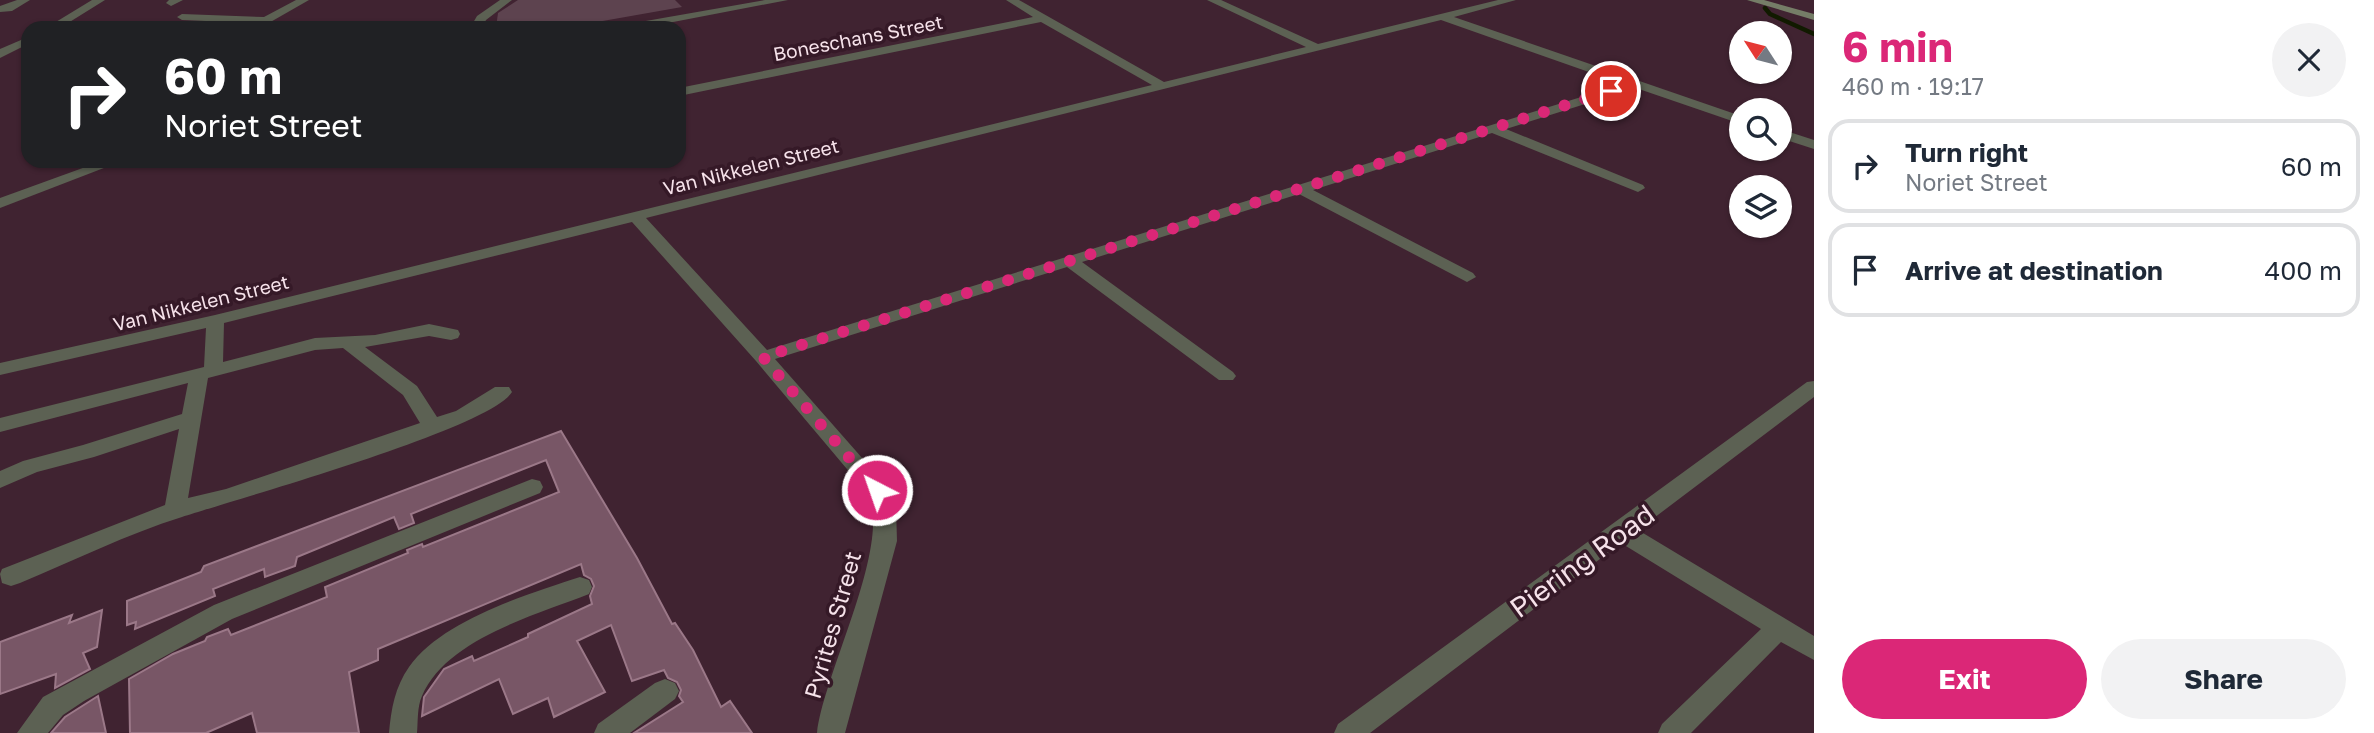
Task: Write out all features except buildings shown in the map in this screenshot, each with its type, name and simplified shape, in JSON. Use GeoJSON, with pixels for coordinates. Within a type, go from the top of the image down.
{"type":"FeatureCollection","features":[{"type":"Feature","properties":{"kind":"main road"},"geometry":{"type":"LineString","coordinates":[[1752,0],[1814,16]]}},
{"type":"Feature","properties":{"kind":"main road"},"geometry":{"type":"LineString","coordinates":[[1762,0],[1814,16]]}},
{"type":"Feature","properties":{"kind":"street"},"geometry":{"type":"LineString","coordinates":[[3,10],[24,0]]}},
{"type":"Feature","properties":{"kind":"street"},"geometry":{"type":"LineString","coordinates":[[64,21],[100,0]]}},
{"type":"Feature","properties":{"kind":"street"},"geometry":{"type":"LineString","coordinates":[[181,17],[265,20],[304,0]]}},
{"type":"Feature","properties":{"kind":"street"},"geometry":{"type":"LineString","coordinates":[[480,21],[507,0]]}},
{"type":"Feature","properties":{"kind":"street"},"geometry":{"type":"LineString","coordinates":[[705,0],[717,11]]}},
{"type":"Feature","properties":{"kind":"street"},"geometry":{"type":"LineString","coordinates":[[662,21],[783,0]]}},
{"type":"Feature","properties":{"kind":"street"},"geometry":{"type":"LineString","coordinates":[[1011,0],[1161,85]]}},
{"type":"Feature","properties":{"kind":"street"},"geometry":{"type":"LineString","coordinates":[[1212,0],[1317,48]]}},
{"type":"Feature","properties":{"kind":"street","name":"Van Nikkelen Street"},"geometry":{"type":"LineString","coordinates":[[0,369],[215,320],[1511,0]]}},
{"type":"Feature","properties":{"kind":"street"},"geometry":{"type":"LineString","coordinates":[[1442,17],[1729,116]]}},
{"type":"Feature","properties":{"kind":"street","name":"Boneschans Street"},"geometry":{"type":"LineString","coordinates":[[686,91],[1044,18]]}},
{"type":"Feature","properties":{"kind":"street"},"geometry":{"type":"LineString","coordinates":[[0,54],[21,44]]}},
{"type":"Feature","properties":{"kind":"street"},"geometry":{"type":"LineString","coordinates":[[763,357],[1635,84]]}},
{"type":"Feature","properties":{"kind":"street"},"geometry":{"type":"LineString","coordinates":[[1492,128],[1638,188]]}},
{"type":"Feature","properties":{"kind":"street"},"geometry":{"type":"LineString","coordinates":[[1792,137],[1814,145]]}},
{"type":"Feature","properties":{"kind":"street"},"geometry":{"type":"LineString","coordinates":[[0,203],[96,168]]}},
{"type":"Feature","properties":{"kind":"street"},"geometry":{"type":"LineString","coordinates":[[1302,190],[1467,277]]}},
{"type":"Feature","properties":{"kind":"street","name":"Pyrites Street"},"geometry":{"type":"LineString","coordinates":[[635,216],[763,357],[877,490],[885,507],[885,541],[832,728]]}},
{"type":"Feature","properties":{"kind":"street"},"geometry":{"type":"LineString","coordinates":[[1071,262],[1226,376]]}},
{"type":"Feature","properties":{"kind":"street"},"geometry":{"type":"LineString","coordinates":[[175,510],[191,418],[206,372],[215,320]]}},
{"type":"Feature","properties":{"kind":"street"},"geometry":{"type":"LineString","coordinates":[[0,425],[315,344],[375,341],[429,330],[451,334]]}},
{"type":"Feature","properties":{"kind":"street"},"geometry":{"type":"LineString","coordinates":[[348,343],[403,384],[432,426]]}},
{"type":"Feature","properties":{"kind":"street","name":"Piering Road"},"geometry":{"type":"LineString","coordinates":[[1348,733],[1814,387]]}},
{"type":"Feature","properties":{"kind":"street"},"geometry":{"type":"LineString","coordinates":[[10,576],[175,510],[229,496],[463,416],[502,392]]}},
{"type":"Feature","properties":{"kind":"street"},"geometry":{"type":"LineString","coordinates":[[0,480],[30,466],[86,452],[191,418]]}},
{"type":"Feature","properties":{"kind":"street"},"geometry":{"type":"LineString","coordinates":[[32,733],[53,706],[74,692],[223,612],[532,487]]}},
{"type":"Feature","properties":{"kind":"street"},"geometry":{"type":"LineString","coordinates":[[1622,532],[1814,649]]}},
{"type":"Feature","properties":{"kind":"street"},"geometry":{"type":"LineString","coordinates":[[402,733],[408,696],[418,678],[442,649],[461,636],[580,587]]}},
{"type":"Feature","properties":{"kind":"street"},"geometry":{"type":"LineString","coordinates":[[1672,733],[1779,628]]}},
{"type":"Feature","properties":{"kind":"street"},"geometry":{"type":"LineString","coordinates":[[608,733],[665,691]]}},
{"type":"Feature","properties":{"kind":"shaded area"},"geometry":{"type":"Polygon","coordinates":[[[518,0],[675,0],[682,7],[603,21],[497,21],[498,13],[518,0]]]}},
{"type":"Feature","properties":{"kind":"waterway"},"geometry":{"type":"LineString","coordinates":[[1765,8],[1770,14],[1814,34]]}},
{"type":"Feature","properties":{"kind":"route"},"geometry":{"type":"LineString","coordinates":[[877,490],[763,357],[1611,91]]}}]}
